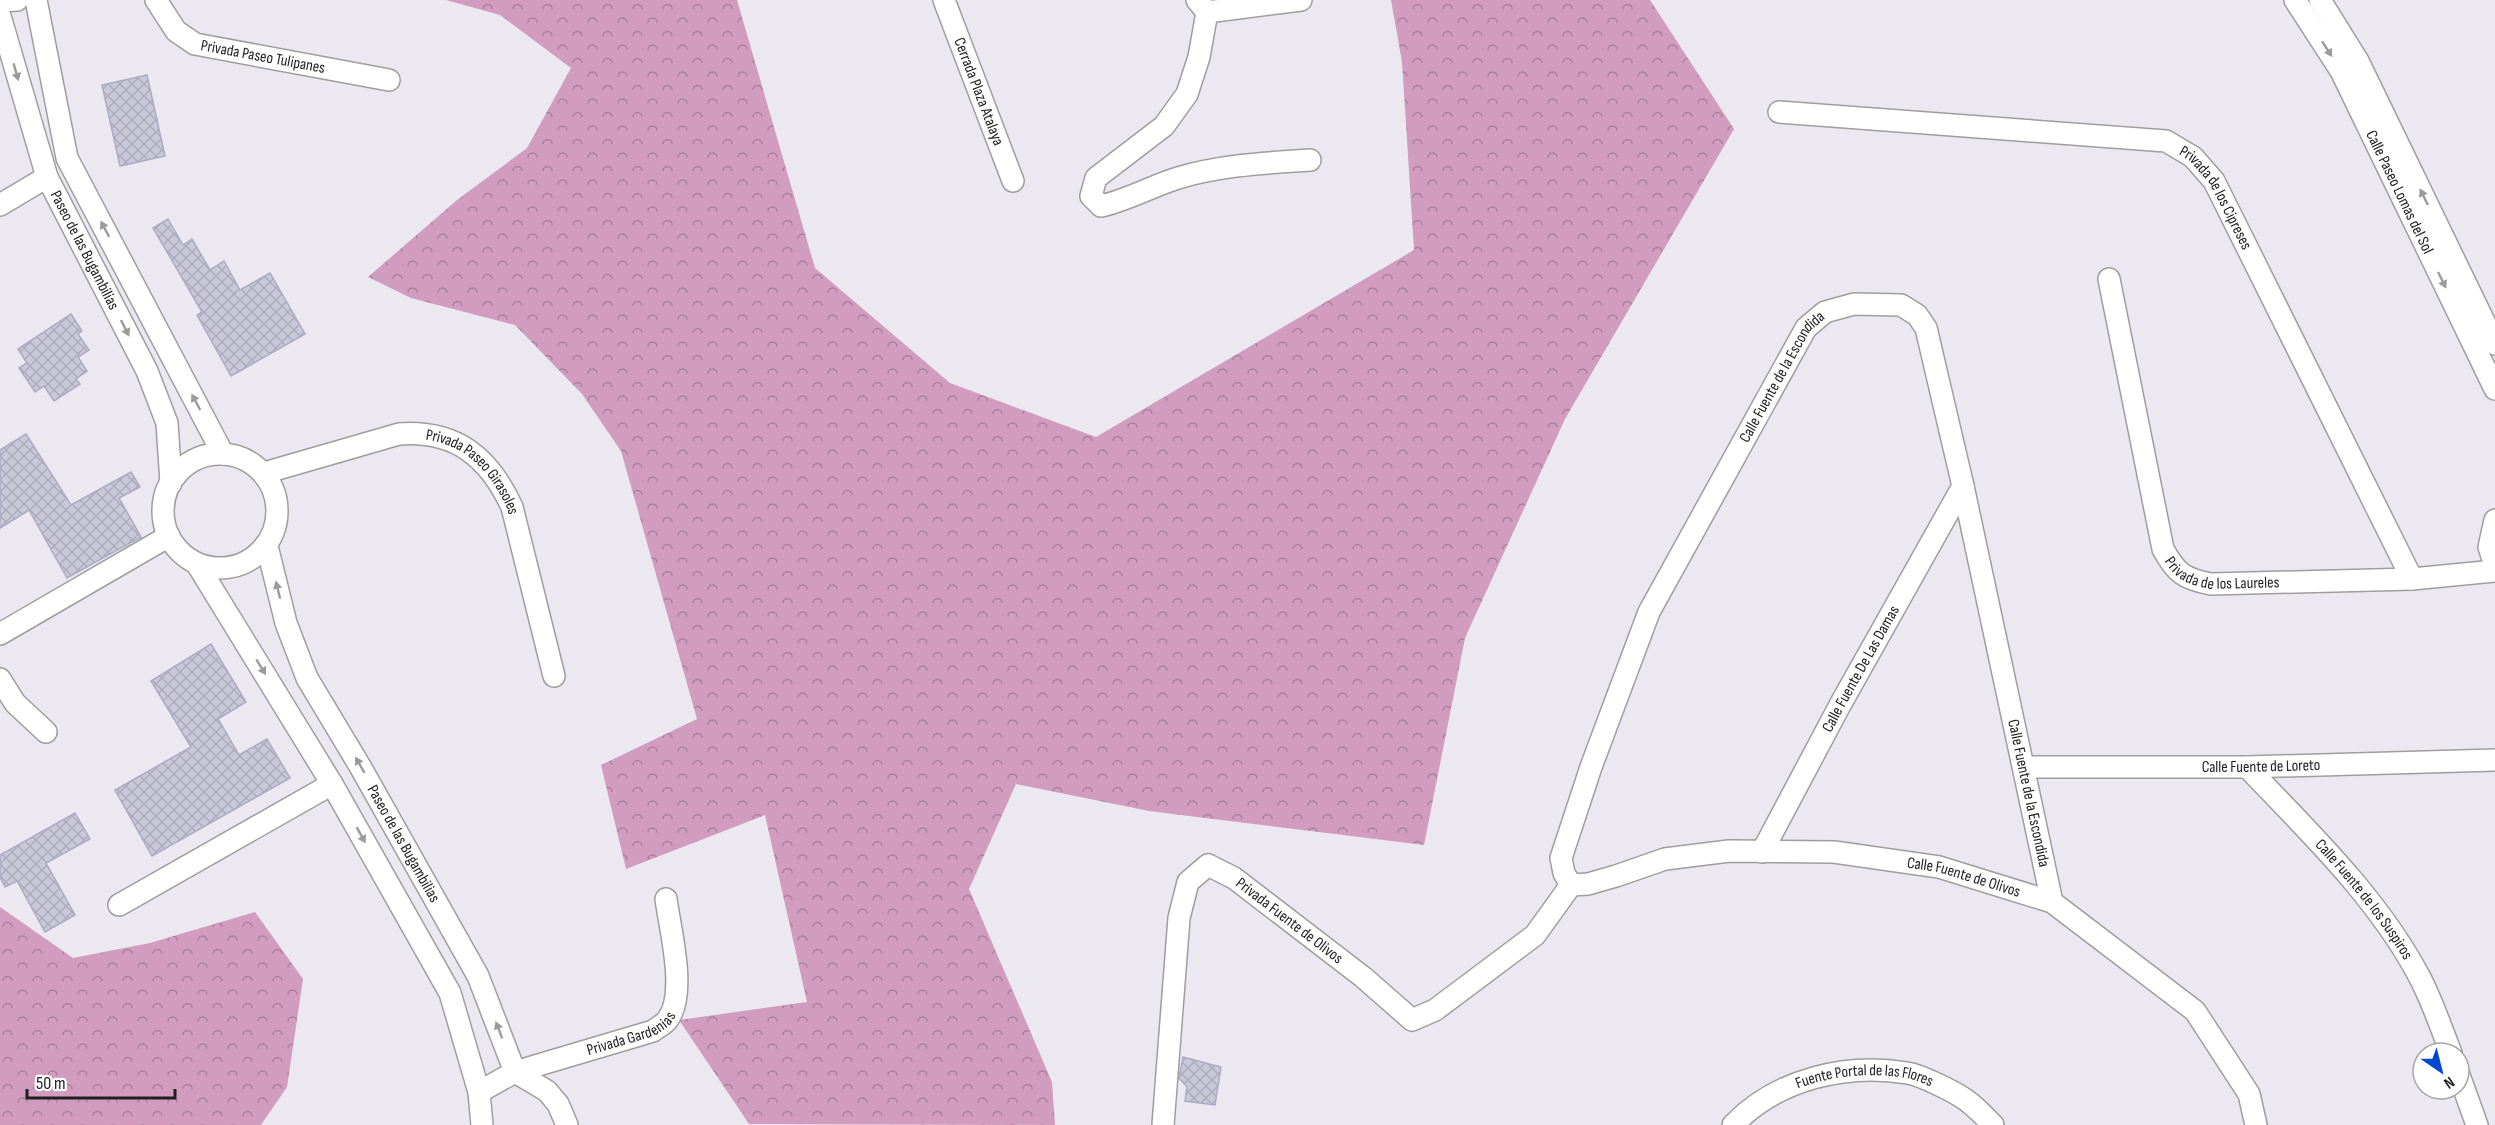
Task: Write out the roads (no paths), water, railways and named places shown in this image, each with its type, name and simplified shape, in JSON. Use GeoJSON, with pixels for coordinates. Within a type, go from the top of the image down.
{"type":"FeatureCollection","features":[{"type":"Feature","properties":{"kind":"street"},"geometry":{"type":"LineString","coordinates":[[0,2],[17,0]]}},
{"type":"Feature","properties":{"kind":"street","name":"Paseo de las Bugambilias"},"geometry":{"type":"LineString","coordinates":[[36,0],[67,158],[223,454]]}},
{"type":"Feature","properties":{"kind":"street","name":"Privada Paseo Tulipanes"},"geometry":{"type":"LineString","coordinates":[[156,0],[176,31],[195,44],[389,80]]}},
{"type":"Feature","properties":{"kind":"street","name":"Cerrada Plaza Atalaya"},"geometry":{"type":"LineString","coordinates":[[944,0],[1013,181]]}},
{"type":"Feature","properties":{"kind":"street"},"geometry":{"type":"LineString","coordinates":[[1301,0],[1202,6],[1199,57],[1186,94],[1164,126],[1096,178],[1091,196],[1101,206],[1127,200],[1177,178],[1218,169],[1310,160]]}},
{"type":"Feature","properties":{"kind":"street","name":"Calle Paseo Lomas del Sol"},"geometry":{"type":"LineString","coordinates":[[2295,0],[2341,71],[2495,389]]}},
{"type":"Feature","properties":{"kind":"street","name":"Calle Paseo Lomas del Sol"},"geometry":{"type":"LineString","coordinates":[[2320,0],[2358,61],[2495,344]]}},
{"type":"Feature","properties":{"kind":"street","name":"Paseo de las Bugambilias"},"geometry":{"type":"LineString","coordinates":[[0,16],[47,177],[147,370],[167,423],[171,483]]}},
{"type":"Feature","properties":{"kind":"street","name":"Privada de los Cipreses"},"geometry":{"type":"LineString","coordinates":[[1779,112],[2166,141],[2193,157],[2214,181],[2412,579]]}},
{"type":"Feature","properties":{"kind":"street"},"geometry":{"type":"LineString","coordinates":[[0,205],[47,177]]}},
{"type":"Feature","properties":{"kind":"street","name":"Privada de los Laureles"},"geometry":{"type":"LineString","coordinates":[[2109,279],[2163,549],[2173,567],[2191,580],[2211,584],[2412,579],[2495,571]]}},
{"type":"Feature","properties":{"kind":"street","name":"Calle Fuente de la Escondida"},"geometry":{"type":"LineString","coordinates":[[1571,885],[1564,873],[1561,858],[1591,767],[1649,612],[1806,328],[1826,312],[1854,304],[1901,305],[1917,315],[1926,328],[2025,767],[2052,902]]}},
{"type":"Feature","properties":{"kind":"street","name":"Privada Paseo Girasoles"},"geometry":{"type":"LineString","coordinates":[[264,473],[399,434],[421,432],[444,436],[468,448],[503,487],[513,507],[554,676]]}},
{"type":"Feature","properties":{"kind":"street"},"geometry":{"type":"LineString","coordinates":[[223,454],[252,463],[264,473],[274,490],[278,509],[275,528],[267,546],[252,559],[235,567],[216,568],[197,564],[186,557],[169,537],[163,519],[164,500],[171,483],[193,461],[223,454]]}},
{"type":"Feature","properties":{"kind":"street","name":"Calle Fuente De Las Damas"},"geometry":{"type":"LineString","coordinates":[[1762,852],[1840,705],[1963,486]]}},
{"type":"Feature","properties":{"kind":"street"},"geometry":{"type":"LineString","coordinates":[[2495,520],[2489,547],[2495,566]]}},
{"type":"Feature","properties":{"kind":"street"},"geometry":{"type":"LineString","coordinates":[[0,634],[169,537]]}},
{"type":"Feature","properties":{"kind":"street","name":"Paseo de las Bugambilias"},"geometry":{"type":"LineString","coordinates":[[267,546],[286,623],[307,678],[361,768],[478,976],[515,1072]]}},
{"type":"Feature","properties":{"kind":"street","name":"Paseo de las Bugambilias"},"geometry":{"type":"LineString","coordinates":[[197,564],[332,783],[450,993],[479,1092],[482,1125]]}},
{"type":"Feature","properties":{"kind":"street"},"geometry":{"type":"LineString","coordinates":[[0,679],[15,703],[46,732]]}},
{"type":"Feature","properties":{"kind":"street","name":"Calle Fuente de Loreto"},"geometry":{"type":"LineString","coordinates":[[2025,767],[2247,767],[2495,760]]}},
{"type":"Feature","properties":{"kind":"street","name":"Calle Fuente de los Suspiros"},"geometry":{"type":"LineString","coordinates":[[2247,767],[2336,860],[2383,921],[2419,976],[2446,1041]]}},
{"type":"Feature","properties":{"kind":"street"},"geometry":{"type":"LineString","coordinates":[[119,905],[332,783]]}},
{"type":"Feature","properties":{"kind":"street","name":"Calle Fuente de Olivos"},"geometry":{"type":"LineString","coordinates":[[1571,885],[1587,884],[1616,876],[1665,859],[1730,851],[1834,852],[1939,867],[2052,902],[2194,1011],[2248,1094],[2256,1125]]}},
{"type":"Feature","properties":{"kind":"street","name":"Privada Fuente de Olivos"},"geometry":{"type":"LineString","coordinates":[[1163,1125],[1179,918],[1188,882],[1208,865],[1234,878],[1363,977],[1413,1020],[1435,1010],[1535,935],[1571,885]]}},
{"type":"Feature","properties":{"kind":"street","name":"Privada Gardenias"},"geometry":{"type":"LineString","coordinates":[[479,1092],[515,1072],[653,1031],[668,1020],[674,1008],[678,988],[666,899]]}},
{"type":"Feature","properties":{"kind":"street","name":"Fuente Portal de las Flores"},"geometry":{"type":"LineString","coordinates":[[1733,1125],[1743,1114],[1789,1086],[1839,1070],[1909,1073],[1966,1100],[1993,1125]]}},
{"type":"Feature","properties":{"kind":"street"},"geometry":{"type":"LineString","coordinates":[[515,1072],[547,1091],[558,1104],[567,1125]]}},
{"type":"Feature","properties":{"kind":"street"},"geometry":{"type":"LineString","coordinates":[[2468,1101],[2477,1125]]}}]}
